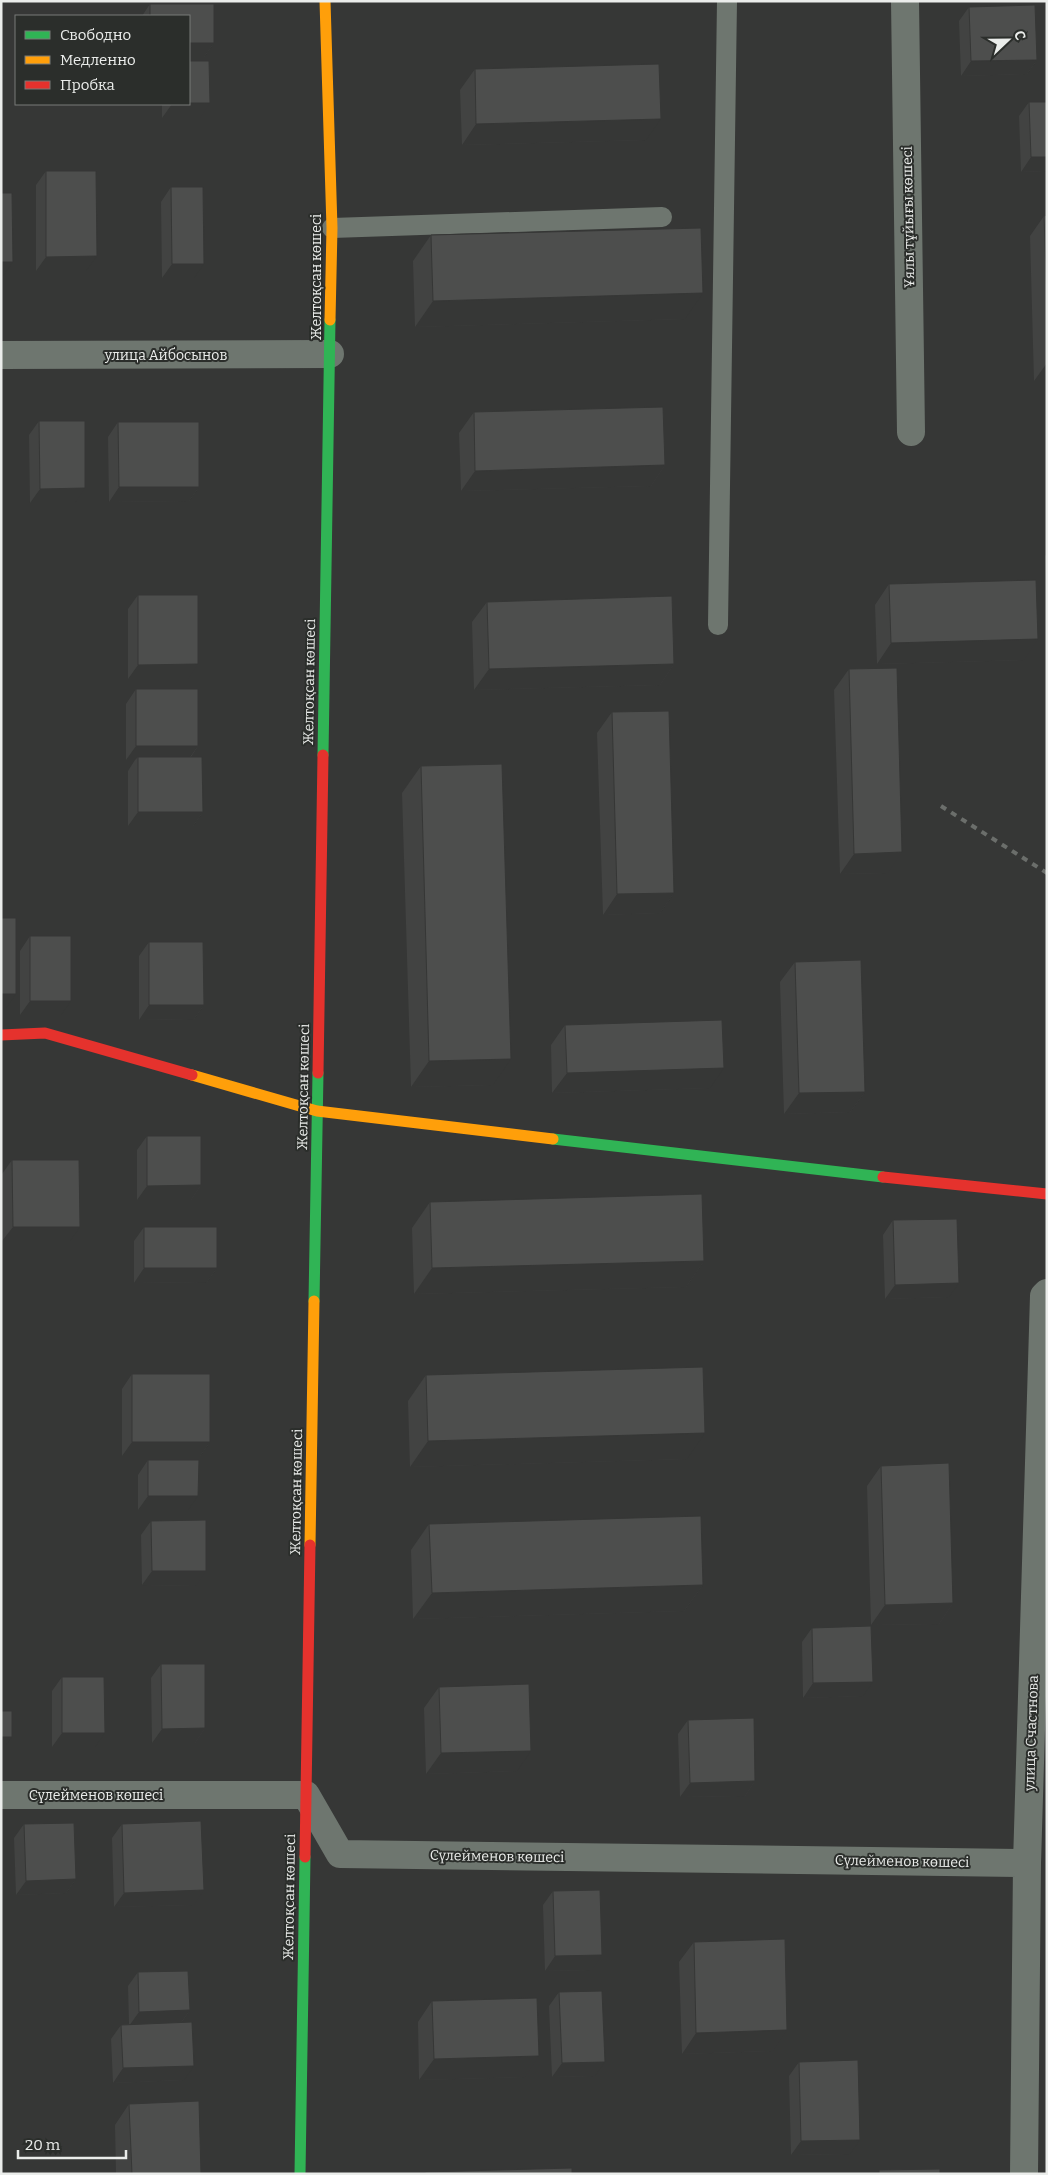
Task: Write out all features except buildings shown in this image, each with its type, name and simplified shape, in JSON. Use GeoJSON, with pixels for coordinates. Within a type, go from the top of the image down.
{"type":"FeatureCollection","features":[{"type":"Feature","properties":{"kind":"street","name":"Желтоқсан көшесі"},"geometry":{"type":"LineString","coordinates":[[300,2174],[332,228],[325,1]]}},
{"type":"Feature","properties":{"kind":"street","name":"Ұялы тұйығы көшесі"},"geometry":{"type":"LineString","coordinates":[[905,1],[911,432]]}},
{"type":"Feature","properties":{"kind":"street","name":"улица Айбосынов"},"geometry":{"type":"LineString","coordinates":[[1,355],[330,354]]}},
{"type":"Feature","properties":{"kind":"street"},"geometry":{"type":"LineString","coordinates":[[1,1035],[45,1033],[317,1111],[840,1172],[1047,1194]]}},
{"type":"Feature","properties":{"kind":"street","name":"улица Счастнова"},"geometry":{"type":"LineString","coordinates":[[1024,2174],[1026,1863],[1044,1296],[1047,1293]]}},
{"type":"Feature","properties":{"kind":"street","name":"Сүлейменов көшесі"},"geometry":{"type":"LineString","coordinates":[[1,1795],[306,1795],[340,1854],[1026,1863]]}},
{"type":"Feature","properties":{"kind":"lane"},"geometry":{"type":"LineString","coordinates":[[718,625],[727,1]]}},
{"type":"Feature","properties":{"kind":"lane"},"geometry":{"type":"LineString","coordinates":[[332,228],[662,217]]}},
{"type":"Feature","properties":{"kind":"railway"},"geometry":{"type":"LineString","coordinates":[[941,806],[1047,873]]}},
{"type":"Feature","properties":{"kind":"traffic: fast"},"geometry":{"type":"LineString","coordinates":[[323,755],[330,320]]}},
{"type":"Feature","properties":{"kind":"traffic: fast"},"geometry":{"type":"LineString","coordinates":[[314,1301],[318,1073]]}},
{"type":"Feature","properties":{"kind":"traffic: fast"},"geometry":{"type":"LineString","coordinates":[[553,1139],[883,1177]]}},
{"type":"Feature","properties":{"kind":"traffic: fast"},"geometry":{"type":"LineString","coordinates":[[300,2174],[305,1857]]}},
{"type":"Feature","properties":{"kind":"traffic: slow"},"geometry":{"type":"LineString","coordinates":[[325,1],[332,228],[330,320]]}},
{"type":"Feature","properties":{"kind":"traffic: slow"},"geometry":{"type":"LineString","coordinates":[[192,1075],[317,1111],[553,1139]]}},
{"type":"Feature","properties":{"kind":"traffic: slow"},"geometry":{"type":"LineString","coordinates":[[310,1545],[314,1301]]}},
{"type":"Feature","properties":{"kind":"traffic: jam"},"geometry":{"type":"LineString","coordinates":[[318,1073],[323,755]]}},
{"type":"Feature","properties":{"kind":"traffic: jam"},"geometry":{"type":"LineString","coordinates":[[1,1035],[45,1033],[192,1075]]}},
{"type":"Feature","properties":{"kind":"traffic: jam"},"geometry":{"type":"LineString","coordinates":[[883,1177],[1047,1194]]}},
{"type":"Feature","properties":{"kind":"traffic: jam"},"geometry":{"type":"LineString","coordinates":[[305,1857],[310,1545]]}}]}
